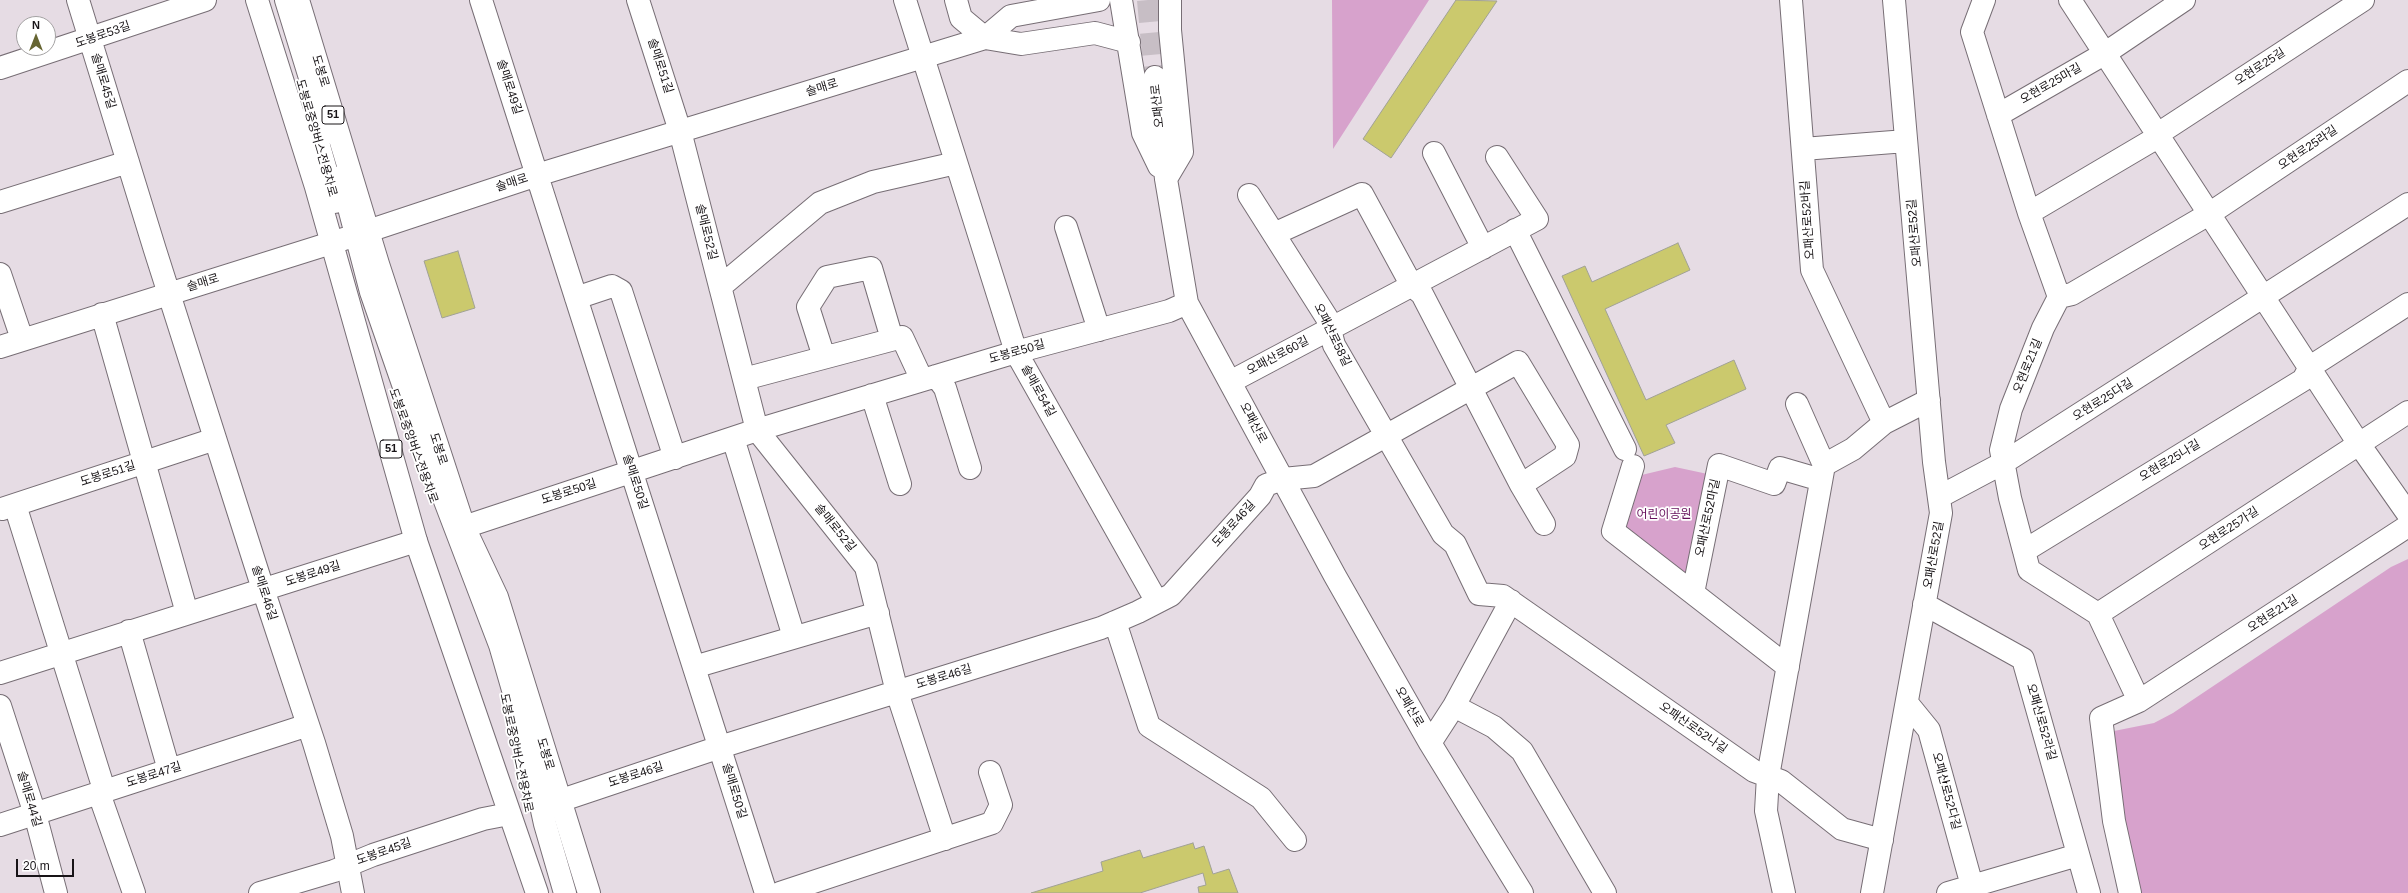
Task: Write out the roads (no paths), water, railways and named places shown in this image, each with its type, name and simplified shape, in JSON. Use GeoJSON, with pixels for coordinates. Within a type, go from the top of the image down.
{"type":"FeatureCollection","features":[{"type":"Feature","properties":{"kind":"street","name":"솔매로45길"},"geometry":{"type":"LineString","coordinates":[[78,0],[170,293]]}},
{"type":"Feature","properties":{"kind":"street","name":"도봉로53길"},"geometry":{"type":"LineString","coordinates":[[0,68],[205,0]]}},
{"type":"Feature","properties":{"kind":"street"},"geometry":{"type":"LineString","coordinates":[[286,0],[343,183],[350,237],[429,459],[500,645],[524,728],[545,824],[565,893]]}},
{"type":"Feature","properties":{"kind":"street","name":"도봉로"},"geometry":{"type":"LineString","coordinates":[[298,0],[416,541],[495,766],[509,814],[522,846],[537,893]]}},
{"type":"Feature","properties":{"kind":"street","name":"솔매로49길"},"geometry":{"type":"LineString","coordinates":[[481,0],[537,175]]}},
{"type":"Feature","properties":{"kind":"street","name":"솔매로51길"},"geometry":{"type":"LineString","coordinates":[[640,0],[680,131]]}},
{"type":"Feature","properties":{"kind":"street"},"geometry":{"type":"LineString","coordinates":[[905,0],[923,57]]}},
{"type":"Feature","properties":{"kind":"street"},"geometry":{"type":"LineString","coordinates":[[956,0],[961,18],[985,38]]}},
{"type":"Feature","properties":{"kind":"street","name":"솔매로"},"geometry":{"type":"LineString","coordinates":[[0,346],[350,237],[537,175],[985,38],[1011,16],[1099,0]]}},
{"type":"Feature","properties":{"kind":"street"},"geometry":{"type":"LineString","coordinates":[[1121,0],[1143,133],[1166,180]]}},
{"type":"Feature","properties":{"kind":"street"},"geometry":{"type":"LineString","coordinates":[[1166,180],[1182,152],[1170,30],[1170,0]]}},
{"type":"Feature","properties":{"kind":"street","name":"오패산로52바길"},"geometry":{"type":"LineString","coordinates":[[1791,0],[1812,270],[1884,423]]}},
{"type":"Feature","properties":{"kind":"street","name":"오패산로52길"},"geometry":{"type":"LineString","coordinates":[[1872,893],[1941,513],[1929,400],[1894,0]]}},
{"type":"Feature","properties":{"kind":"street"},"geometry":{"type":"LineString","coordinates":[[1984,0],[1972,32],[2029,213],[2059,297]]}},
{"type":"Feature","properties":{"kind":"street"},"geometry":{"type":"LineString","coordinates":[[2070,0],[2104,54],[2159,134],[2209,214],[2359,444],[2408,514]]}},
{"type":"Feature","properties":{"kind":"street","name":"오현로25마길"},"geometry":{"type":"LineString","coordinates":[[1998,115],[2104,54],[2184,0]]}},
{"type":"Feature","properties":{"kind":"street","name":"오현로25길"},"geometry":{"type":"LineString","coordinates":[[2029,213],[2151,141],[2159,134],[2362,0]]}},
{"type":"Feature","properties":{"kind":"street","name":"도봉로"},"geometry":{"type":"LineString","coordinates":[[264,5],[316,186],[350,237],[464,527],[497,596],[589,893]]}},
{"type":"Feature","properties":{"kind":"street","name":"도봉로중앙버스전용차로"},"geometry":{"type":"LineString","coordinates":[[264,5],[297,72],[334,199],[350,237],[406,429],[501,687],[531,822],[550,893]]}},
{"type":"Feature","properties":{"kind":"street","name":"솔매로"},"geometry":{"type":"LineString","coordinates":[[985,38],[1021,44],[1095,33],[1129,42]]}},
{"type":"Feature","properties":{"kind":"street","name":"솔매로54길"},"geometry":{"type":"LineString","coordinates":[[923,57],[1016,352],[1157,602]]}},
{"type":"Feature","properties":{"kind":"street","name":"오패산로"},"geometry":{"type":"LineString","coordinates":[[1154,77],[1166,180],[1187,302],[1283,479],[1430,743],[1522,893]]}},
{"type":"Feature","properties":{"kind":"street","name":"오현로25라길"},"geometry":{"type":"LineString","coordinates":[[2059,297],[2072,294],[2209,214],[2408,81]]}},
{"type":"Feature","properties":{"kind":"street"},"geometry":{"type":"LineString","coordinates":[[303,92],[316,186]]}},
{"type":"Feature","properties":{"kind":"street","name":"솔매로52길"},"geometry":{"type":"LineString","coordinates":[[680,131],[757,430],[866,567],[897,692],[945,839]]}},
{"type":"Feature","properties":{"kind":"street"},"geometry":{"type":"LineString","coordinates":[[1803,149],[1906,141]]}},
{"type":"Feature","properties":{"kind":"street"},"geometry":{"type":"LineString","coordinates":[[1434,153],[1483,248]]}},
{"type":"Feature","properties":{"kind":"street","name":"오패산로60길"},"geometry":{"type":"LineString","coordinates":[[1230,382],[1537,219],[1498,157]]}},
{"type":"Feature","properties":{"kind":"street"},"geometry":{"type":"LineString","coordinates":[[0,202],[128,162]]}},
{"type":"Feature","properties":{"kind":"street"},"geometry":{"type":"LineString","coordinates":[[720,287],[820,203],[873,182],[956,163]]}},
{"type":"Feature","properties":{"kind":"street","name":"솔매로50길"},"geometry":{"type":"LineString","coordinates":[[537,175],[766,893]]}},
{"type":"Feature","properties":{"kind":"street"},"geometry":{"type":"LineString","coordinates":[[1274,234],[1362,194],[1412,286],[1422,294],[1521,485],[1544,524]]}},
{"type":"Feature","properties":{"kind":"street","name":"오패산로58길"},"geometry":{"type":"LineString","coordinates":[[1249,195],[1326,318],[1334,345],[1443,534],[1455,544],[1479,594],[1503,596],[1511,601]]}},
{"type":"Feature","properties":{"kind":"street","name":"오현로25다길"},"geometry":{"type":"LineString","coordinates":[[1939,497],[2003,463],[2264,298],[2408,204]]}},
{"type":"Feature","properties":{"kind":"street"},"geometry":{"type":"LineString","coordinates":[[1066,227],[1099,330]]}},
{"type":"Feature","properties":{"kind":"street"},"geometry":{"type":"LineString","coordinates":[[1515,230],[1629,457],[1613,531],[1788,667]]}},
{"type":"Feature","properties":{"kind":"street"},"geometry":{"type":"LineString","coordinates":[[824,358],[808,307],[827,277],[871,268],[892,339]]}},
{"type":"Feature","properties":{"kind":"street"},"geometry":{"type":"LineString","coordinates":[[0,274],[22,340]]}},
{"type":"Feature","properties":{"kind":"street"},"geometry":{"type":"LineString","coordinates":[[576,298],[612,286],[621,291],[675,458]]}},
{"type":"Feature","properties":{"kind":"street","name":"솔매로46길"},"geometry":{"type":"LineString","coordinates":[[170,293],[342,836],[352,893]]}},
{"type":"Feature","properties":{"kind":"street","name":"오현로21길"},"geometry":{"type":"LineString","coordinates":[[2059,297],[2043,328],[2011,408],[2001,450],[2010,498],[2029,570],[2098,614]]}},
{"type":"Feature","properties":{"kind":"street","name":"도봉로50길"},"geometry":{"type":"LineString","coordinates":[[464,527],[757,430],[1016,352],[1169,311],[1187,302]]}},
{"type":"Feature","properties":{"kind":"street","name":"오현로25나길"},"geometry":{"type":"LineString","coordinates":[[2024,551],[2303,380],[2310,367],[2408,304]]}},
{"type":"Feature","properties":{"kind":"street"},"geometry":{"type":"LineString","coordinates":[[102,314],[146,462],[187,613]]}},
{"type":"Feature","properties":{"kind":"street"},"geometry":{"type":"LineString","coordinates":[[744,379],[902,337],[929,378],[946,388],[970,468]]}},
{"type":"Feature","properties":{"kind":"street"},"geometry":{"type":"LineString","coordinates":[[1283,479],[1314,476],[1518,362],[1568,445],[1565,456],[1521,485]]}},
{"type":"Feature","properties":{"kind":"street"},"geometry":{"type":"LineString","coordinates":[[872,395],[900,484]]}},
{"type":"Feature","properties":{"kind":"street"},"geometry":{"type":"LineString","coordinates":[[1822,473],[1884,423],[1929,400]]}},
{"type":"Feature","properties":{"kind":"street"},"geometry":{"type":"LineString","coordinates":[[1784,893],[1766,812],[1768,776],[1822,473],[1797,404]]}},
{"type":"Feature","properties":{"kind":"street","name":"오현로25가길"},"geometry":{"type":"LineString","coordinates":[[2098,614],[2408,412]]}},
{"type":"Feature","properties":{"kind":"street"},"geometry":{"type":"LineString","coordinates":[[733,438],[794,637]]}},
{"type":"Feature","properties":{"kind":"street","name":"도봉로51길"},"geometry":{"type":"LineString","coordinates":[[7,507],[215,439]]}},
{"type":"Feature","properties":{"kind":"street","name":"오패산로52마길"},"geometry":{"type":"LineString","coordinates":[[1693,593],[1719,465],[1774,484],[1780,468],[1822,473]]}},
{"type":"Feature","properties":{"kind":"street","name":"도봉로46길"},"geometry":{"type":"LineString","coordinates":[[559,800],[720,747],[1115,622],[1171,595],[1260,496],[1266,485],[1283,479]]}},
{"type":"Feature","properties":{"kind":"street"},"geometry":{"type":"LineString","coordinates":[[7,507],[61,652],[102,783],[102,802],[134,893]]}},
{"type":"Feature","properties":{"kind":"street","name":"오현로21길"},"geometry":{"type":"LineString","coordinates":[[2130,893],[2114,821],[2101,718],[2139,701],[2408,526]]}},
{"type":"Feature","properties":{"kind":"street","name":"도봉로49길"},"geometry":{"type":"LineString","coordinates":[[0,673],[61,652],[416,541]]}},
{"type":"Feature","properties":{"kind":"street","name":"오패산로"},"geometry":{"type":"LineString","coordinates":[[1430,743],[1454,706],[1511,601]]}},
{"type":"Feature","properties":{"kind":"street","name":"오패산로52나길"},"geometry":{"type":"LineString","coordinates":[[1511,601],[1754,771],[1781,781],[1842,829],[1882,840]]}},
{"type":"Feature","properties":{"kind":"street","name":"오패산로52라길"},"geometry":{"type":"LineString","coordinates":[[1924,604],[2023,658],[2089,893]]}},
{"type":"Feature","properties":{"kind":"street"},"geometry":{"type":"LineString","coordinates":[[694,667],[878,613]]}},
{"type":"Feature","properties":{"kind":"street"},"geometry":{"type":"LineString","coordinates":[[2098,614],[2139,701]]}},
{"type":"Feature","properties":{"kind":"street"},"geometry":{"type":"LineString","coordinates":[[1115,622],[1149,726],[1261,798],[1295,840]]}},
{"type":"Feature","properties":{"kind":"street"},"geometry":{"type":"LineString","coordinates":[[129,631],[169,770]]}},
{"type":"Feature","properties":{"kind":"street","name":"오패산로52다길"},"geometry":{"type":"LineString","coordinates":[[1907,703],[1929,730],[1973,890]]}},
{"type":"Feature","properties":{"kind":"street","name":"솔매로44길"},"geometry":{"type":"LineString","coordinates":[[0,706],[35,814],[56,893]]}},
{"type":"Feature","properties":{"kind":"street"},"geometry":{"type":"LineString","coordinates":[[1454,706],[1494,727],[1522,751],[1605,893]]}},
{"type":"Feature","properties":{"kind":"street","name":"도봉로47길"},"geometry":{"type":"LineString","coordinates":[[0,825],[308,725]]}},
{"type":"Feature","properties":{"kind":"street"},"geometry":{"type":"LineString","coordinates":[[780,893],[992,823],[1001,805],[990,772]]}},
{"type":"Feature","properties":{"kind":"street","name":"도봉로45길"},"geometry":{"type":"LineString","coordinates":[[260,893],[476,822],[509,814]]}},
{"type":"Feature","properties":{"kind":"street"},"geometry":{"type":"LineString","coordinates":[[1948,893],[1973,890],[2078,855]]}},
{"type":"Feature","properties":{"kind":"tunnel"},"geometry":{"type":"LineString","coordinates":[[1148,0],[1155,77]]}},
{"type":"Feature","properties":{"kind":"park label","name":"어린이공원"},"geometry":{"type":"Point","coordinates":[1664,515]}}]}
